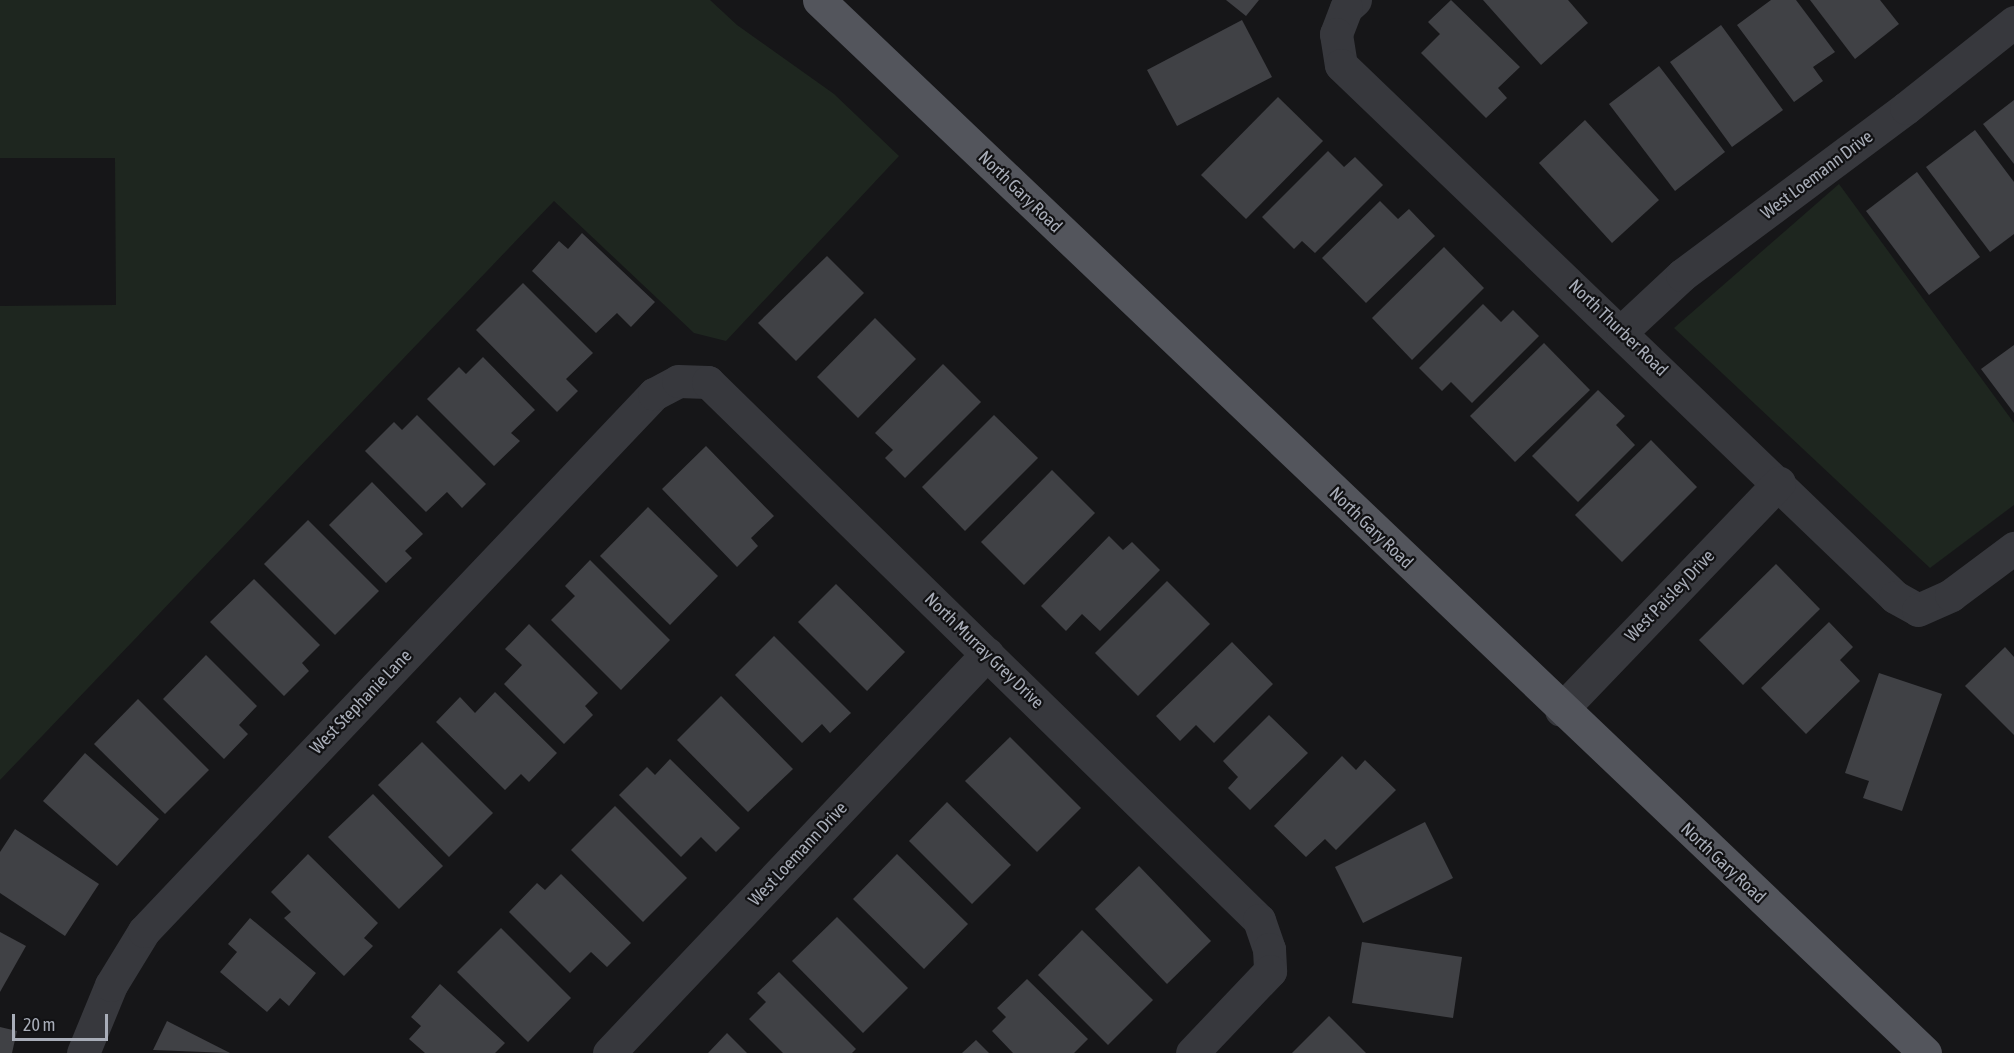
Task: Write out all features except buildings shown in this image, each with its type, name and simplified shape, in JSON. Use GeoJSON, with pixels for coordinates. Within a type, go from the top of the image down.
{"type":"FeatureCollection","features":[{"type":"Feature","properties":{"kind":"main road","name":"North Gary Road"},"geometry":{"type":"LineString","coordinates":[[828,9],[1561,710],[1925,1053]]}},
{"type":"Feature","properties":{"kind":"street","name":"North Thurber Road"},"geometry":{"type":"LineString","coordinates":[[1355,0],[1347,8],[1336,34],[1341,65],[1622,331],[1895,597],[1918,610],[1951,596],[2014,548]]}},
{"type":"Feature","properties":{"kind":"street","name":"West Loemann Drive"},"geometry":{"type":"LineString","coordinates":[[1622,331],[1682,275],[1906,108],[2014,22]]}},
{"type":"Feature","properties":{"kind":"street","name":"North Murray Grey Drive"},"geometry":{"type":"LineString","coordinates":[[678,381],[708,382],[1259,920],[1269,949],[1270,971],[1192,1053]]}},
{"type":"Feature","properties":{"kind":"street","name":"West Stephanie Lane"},"geometry":{"type":"LineString","coordinates":[[83,1053],[111,985],[144,931],[654,394],[678,381]]}},
{"type":"Feature","properties":{"kind":"street","name":"West Paisley Drive"},"geometry":{"type":"LineString","coordinates":[[1561,710],[1779,483]]}},
{"type":"Feature","properties":{"kind":"street","name":"West Loemann Drive"},"geometry":{"type":"LineString","coordinates":[[609,1053],[987,654]]}},
{"type":"Feature","properties":{"kind":"shaded area"},"geometry":{"type":"Polygon","coordinates":[[[0,0],[710,0],[737,25],[834,94],[899,156],[726,341],[694,333],[554,201],[0,780],[0,306],[116,305],[115,158],[0,158],[0,0]]]}},
{"type":"Feature","properties":{"kind":"shaded area"},"geometry":{"type":"Polygon","coordinates":[[[1839,184],[2014,423],[2014,505],[1930,568],[1674,328],[1839,184]]]}}]}
